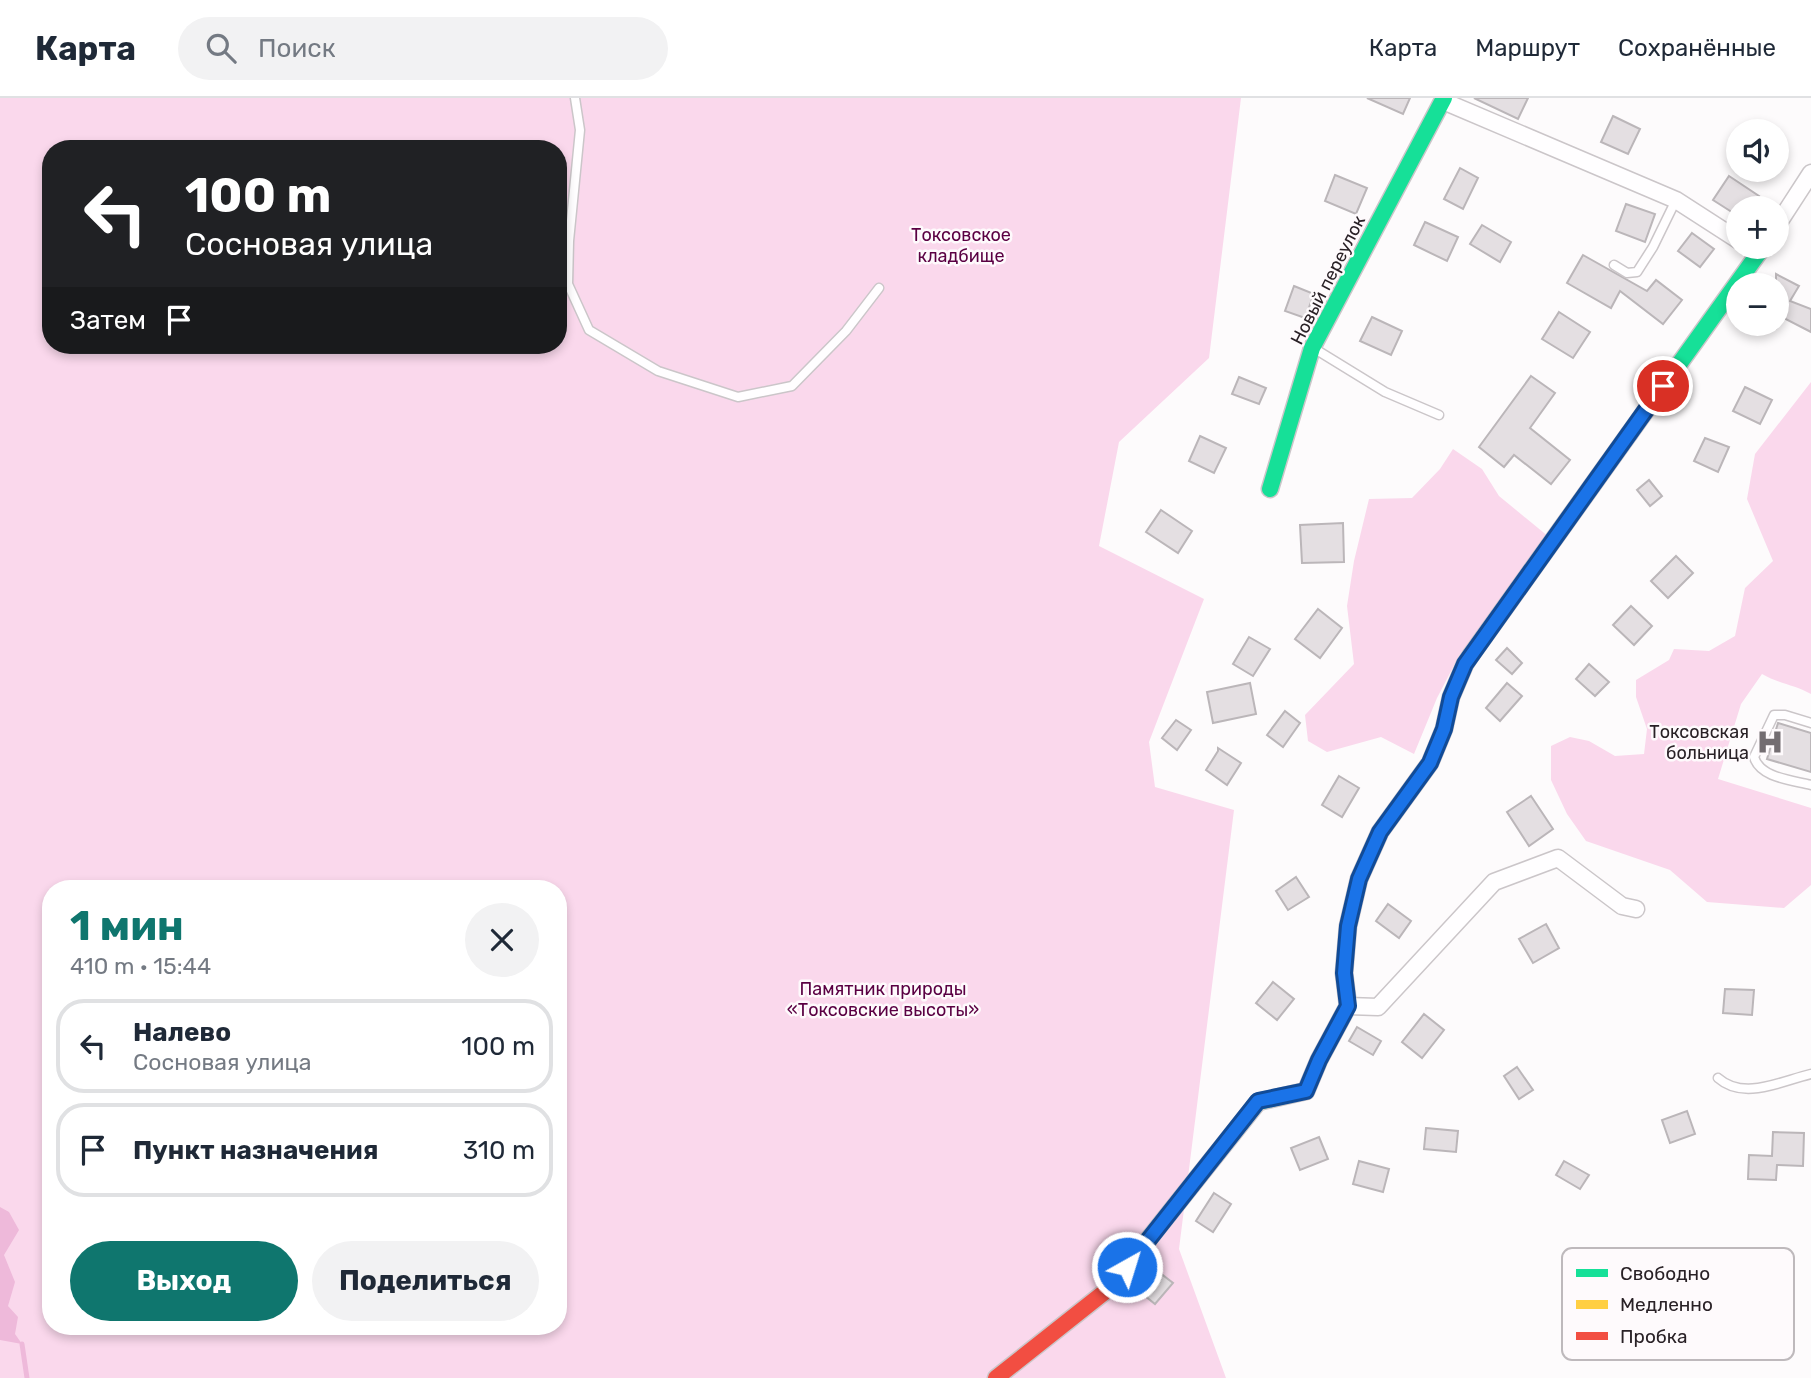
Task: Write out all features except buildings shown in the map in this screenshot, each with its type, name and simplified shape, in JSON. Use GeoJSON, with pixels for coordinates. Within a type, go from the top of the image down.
{"type":"FeatureCollection","features":[{"type":"Feature","properties":{"kind":"street"},"geometry":{"type":"LineString","coordinates":[[1444,99],[1675,200],[1726,232]]}},
{"type":"Feature","properties":{"kind":"street","name":"Новый переулок"},"geometry":{"type":"LineString","coordinates":[[1270,489],[1312,348],[1444,99]]}},
{"type":"Feature","properties":{"kind":"street"},"geometry":{"type":"LineString","coordinates":[[1789,207],[1811,173]]}},
{"type":"Feature","properties":{"kind":"street"},"geometry":{"type":"LineString","coordinates":[[996,1378],[1111,1287],[1258,1101],[1306,1091],[1348,1006],[1344,973],[1348,926],[1359,879],[1380,832],[1430,763],[1444,729],[1451,697],[1465,664],[1750,259]]}},
{"type":"Feature","properties":{"kind":"street"},"geometry":{"type":"LineString","coordinates":[[1348,1006],[1378,1007],[1494,882],[1558,858],[1622,906],[1636,909]]}},
{"type":"Feature","properties":{"kind":"lane"},"geometry":{"type":"LineString","coordinates":[[575,98],[580,130],[569,241],[568,284],[589,330],[658,370],[738,397],[792,386],[846,331],[879,288]]}},
{"type":"Feature","properties":{"kind":"lane"},"geometry":{"type":"LineString","coordinates":[[1615,265],[1627,273],[1637,272],[1653,247],[1675,200]]}},
{"type":"Feature","properties":{"kind":"lane"},"geometry":{"type":"LineString","coordinates":[[1312,348],[1385,391],[1439,415]]}},
{"type":"Feature","properties":{"kind":"lane"},"geometry":{"type":"LineString","coordinates":[[1811,723],[1785,715],[1774,715],[1754,757],[1756,765],[1762,771],[1811,785]]}},
{"type":"Feature","properties":{"kind":"lane"},"geometry":{"type":"LineString","coordinates":[[1718,1078],[1725,1084],[1745,1091],[1811,1074]]}},
{"type":"Feature","properties":{"kind":"green space","name":"Памятник природы «Токсовские высоты»"},"geometry":{"type":"Polygon","coordinates":[[[0,98],[1241,98],[1209,358],[1119,442],[1099,546],[1204,599],[1149,742],[1155,787],[1234,810],[1179,1249],[1226,1378],[0,1378],[0,98]]]}},
{"type":"Feature","properties":{"kind":"green space"},"geometry":{"type":"Polygon","coordinates":[[[1811,382],[1811,694],[1762,674],[1741,704],[1718,779],[1811,808],[1811,885],[1784,908],[1707,902],[1670,870],[1586,841],[1567,814],[1551,780],[1551,746],[1570,737],[1589,741],[1615,756],[1644,754],[1647,729],[1636,697],[1636,680],[1669,660],[1674,649],[1709,651],[1735,636],[1745,588],[1773,561],[1747,499],[1755,454],[1811,382]]]}},
{"type":"Feature","properties":{"kind":"green space"},"geometry":{"type":"Polygon","coordinates":[[[1453,449],[1482,469],[1499,496],[1549,537],[1460,654],[1437,698],[1414,754],[1381,737],[1327,752],[1308,741],[1305,715],[1354,664],[1347,606],[1354,561],[1369,499],[1412,498],[1440,469],[1453,449]]]}},
{"type":"Feature","properties":{"kind":"shaded area"},"geometry":{"type":"Polygon","coordinates":[[[0,1207],[9,1212],[19,1230],[4,1255],[15,1282],[8,1306],[18,1317],[15,1334],[22,1344],[0,1340],[0,1207]]]}},
{"type":"Feature","properties":{"kind":"waterway"},"geometry":{"type":"LineString","coordinates":[[22,1344],[27,1378]]}},
{"type":"Feature","properties":{"kind":"traffic: fast"},"geometry":{"type":"LineString","coordinates":[[1270,489],[1312,348],[1444,98]]}},
{"type":"Feature","properties":{"kind":"traffic: fast"},"geometry":{"type":"LineString","coordinates":[[1629,434],[1754,259]]}},
{"type":"Feature","properties":{"kind":"traffic: fast"},"geometry":{"type":"LineString","coordinates":[[1124,1270],[1258,1102],[1306,1091],[1348,1006],[1344,973],[1348,926],[1359,879],[1380,832],[1430,763],[1444,729],[1451,697],[1471,655]]}},
{"type":"Feature","properties":{"kind":"traffic: slow"},"geometry":{"type":"LineString","coordinates":[[1471,655],[1629,434]]}},
{"type":"Feature","properties":{"kind":"traffic: jam"},"geometry":{"type":"LineString","coordinates":[[996,1378],[1111,1287],[1124,1270]]}},
{"type":"Feature","properties":{"kind":"place","name":"Токсовская больница"},"geometry":{"type":"Point","coordinates":[1770,742]}},
{"type":"Feature","properties":{"kind":"route"},"geometry":{"type":"LineString","coordinates":[[1127,1267],[1258,1101],[1306,1091],[1348,1006],[1344,973],[1348,926],[1359,879],[1380,832],[1430,763],[1444,729],[1451,697],[1465,664],[1663,386]]}},
{"type":"Feature","properties":{"kind":"park label","name":"Токсовское кладбище"},"geometry":{"type":"Point","coordinates":[961,245]}}]}
